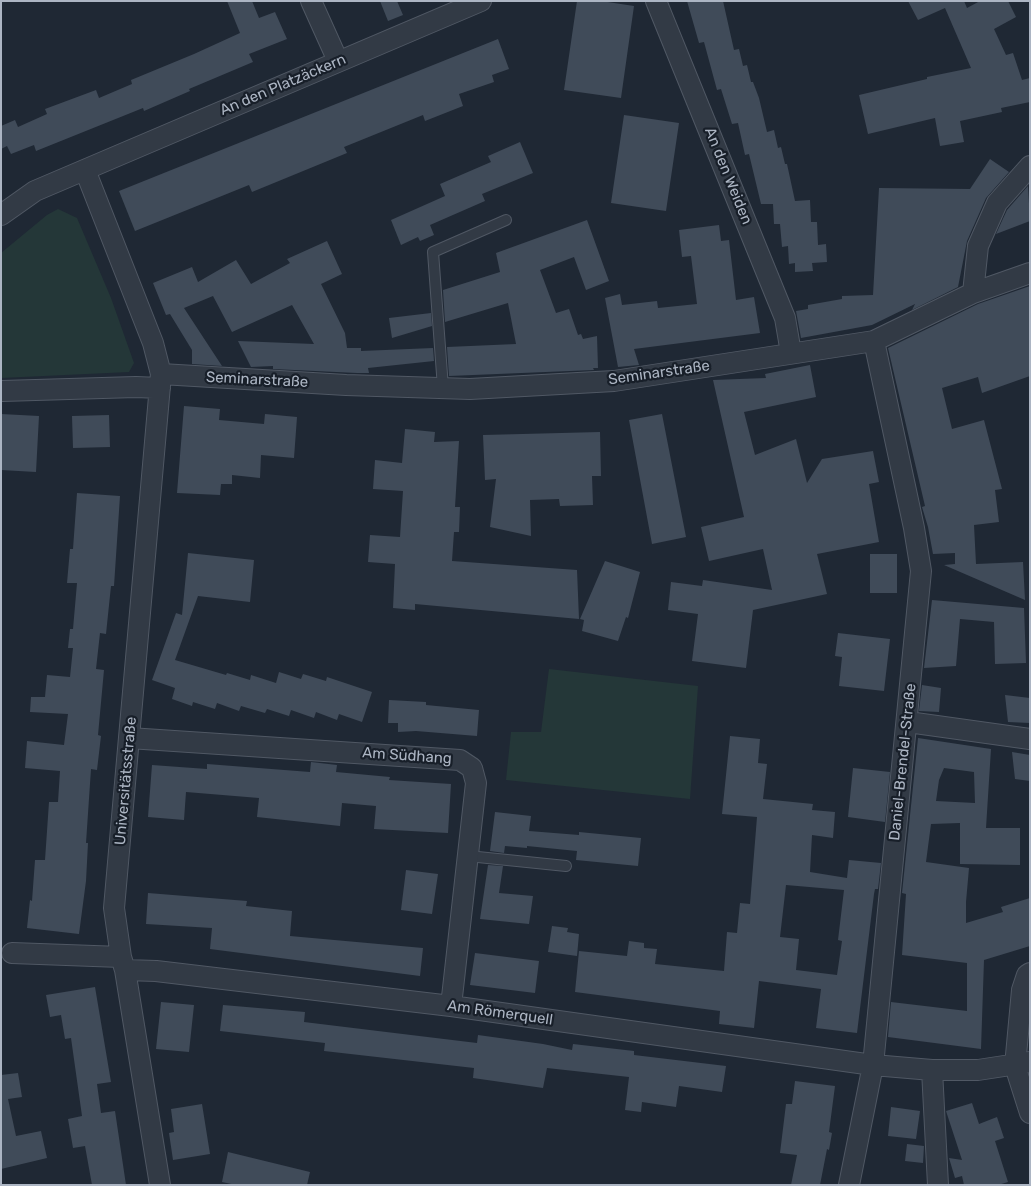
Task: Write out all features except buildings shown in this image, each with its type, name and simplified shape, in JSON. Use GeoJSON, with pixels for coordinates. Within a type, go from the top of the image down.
{"type":"FeatureCollection","features":[{"type":"Feature","properties":{"kind":"street"},"geometry":{"type":"LineString","coordinates":[[311,1],[338,61]]}},
{"type":"Feature","properties":{"kind":"street","name":"An den Platzäckern"},"geometry":{"type":"LineString","coordinates":[[1,215],[35,190],[481,1]]}},
{"type":"Feature","properties":{"kind":"street","name":"An den Weiden"},"geometry":{"type":"LineString","coordinates":[[656,1],[785,318],[792,354]]}},
{"type":"Feature","properties":{"kind":"street"},"geometry":{"type":"LineString","coordinates":[[973,293],[978,246],[997,203],[1030,166]]}},
{"type":"Feature","properties":{"kind":"street"},"geometry":{"type":"LineString","coordinates":[[85,170],[153,343],[160,381]]}},
{"type":"Feature","properties":{"kind":"street","name":"Seminarstraße"},"geometry":{"type":"LineString","coordinates":[[2,391],[136,387],[160,381],[470,389],[614,381],[874,341],[973,293],[1030,273]]}},
{"type":"Feature","properties":{"kind":"street","name":"Daniel-Brendel-Straße"},"geometry":{"type":"LineString","coordinates":[[849,1185],[873,1065],[908,722],[921,571],[914,528],[874,341]]}},
{"type":"Feature","properties":{"kind":"street","name":"Universitätsstraße"},"geometry":{"type":"LineString","coordinates":[[160,381],[114,908],[160,1185]]}},
{"type":"Feature","properties":{"kind":"street"},"geometry":{"type":"LineString","coordinates":[[908,722],[1030,739]]}},
{"type":"Feature","properties":{"kind":"street","name":"Am Südhang"},"geometry":{"type":"LineString","coordinates":[[129,738],[460,760],[472,768],[476,783],[451,1006]]}},
{"type":"Feature","properties":{"kind":"street","name":"Am Römerquell"},"geometry":{"type":"LineString","coordinates":[[12,953],[123,963],[156,971],[451,1006],[873,1065],[932,1070],[978,1070],[1022,1064]]}},
{"type":"Feature","properties":{"kind":"street"},"geometry":{"type":"LineString","coordinates":[[1030,973],[1027,975],[1022,990],[1022,1064],[1030,1113]]}},
{"type":"Feature","properties":{"kind":"street"},"geometry":{"type":"LineString","coordinates":[[932,1070],[938,1185]]}},
{"type":"Feature","properties":{"kind":"lane"},"geometry":{"type":"LineString","coordinates":[[443,388],[433,252],[506,220]]}},
{"type":"Feature","properties":{"kind":"lane"},"geometry":{"type":"LineString","coordinates":[[468,856],[566,866]]}},
{"type":"Feature","properties":{"kind":"shaded area"},"geometry":{"type":"Polygon","coordinates":[[[58,209],[77,218],[111,298],[134,363],[129,372],[1,378],[1,253],[47,215],[58,209]]]}},
{"type":"Feature","properties":{"kind":"shaded area"},"geometry":{"type":"Polygon","coordinates":[[[549,669],[698,686],[690,799],[506,780],[511,732],[541,732],[549,669]]]}}]}
